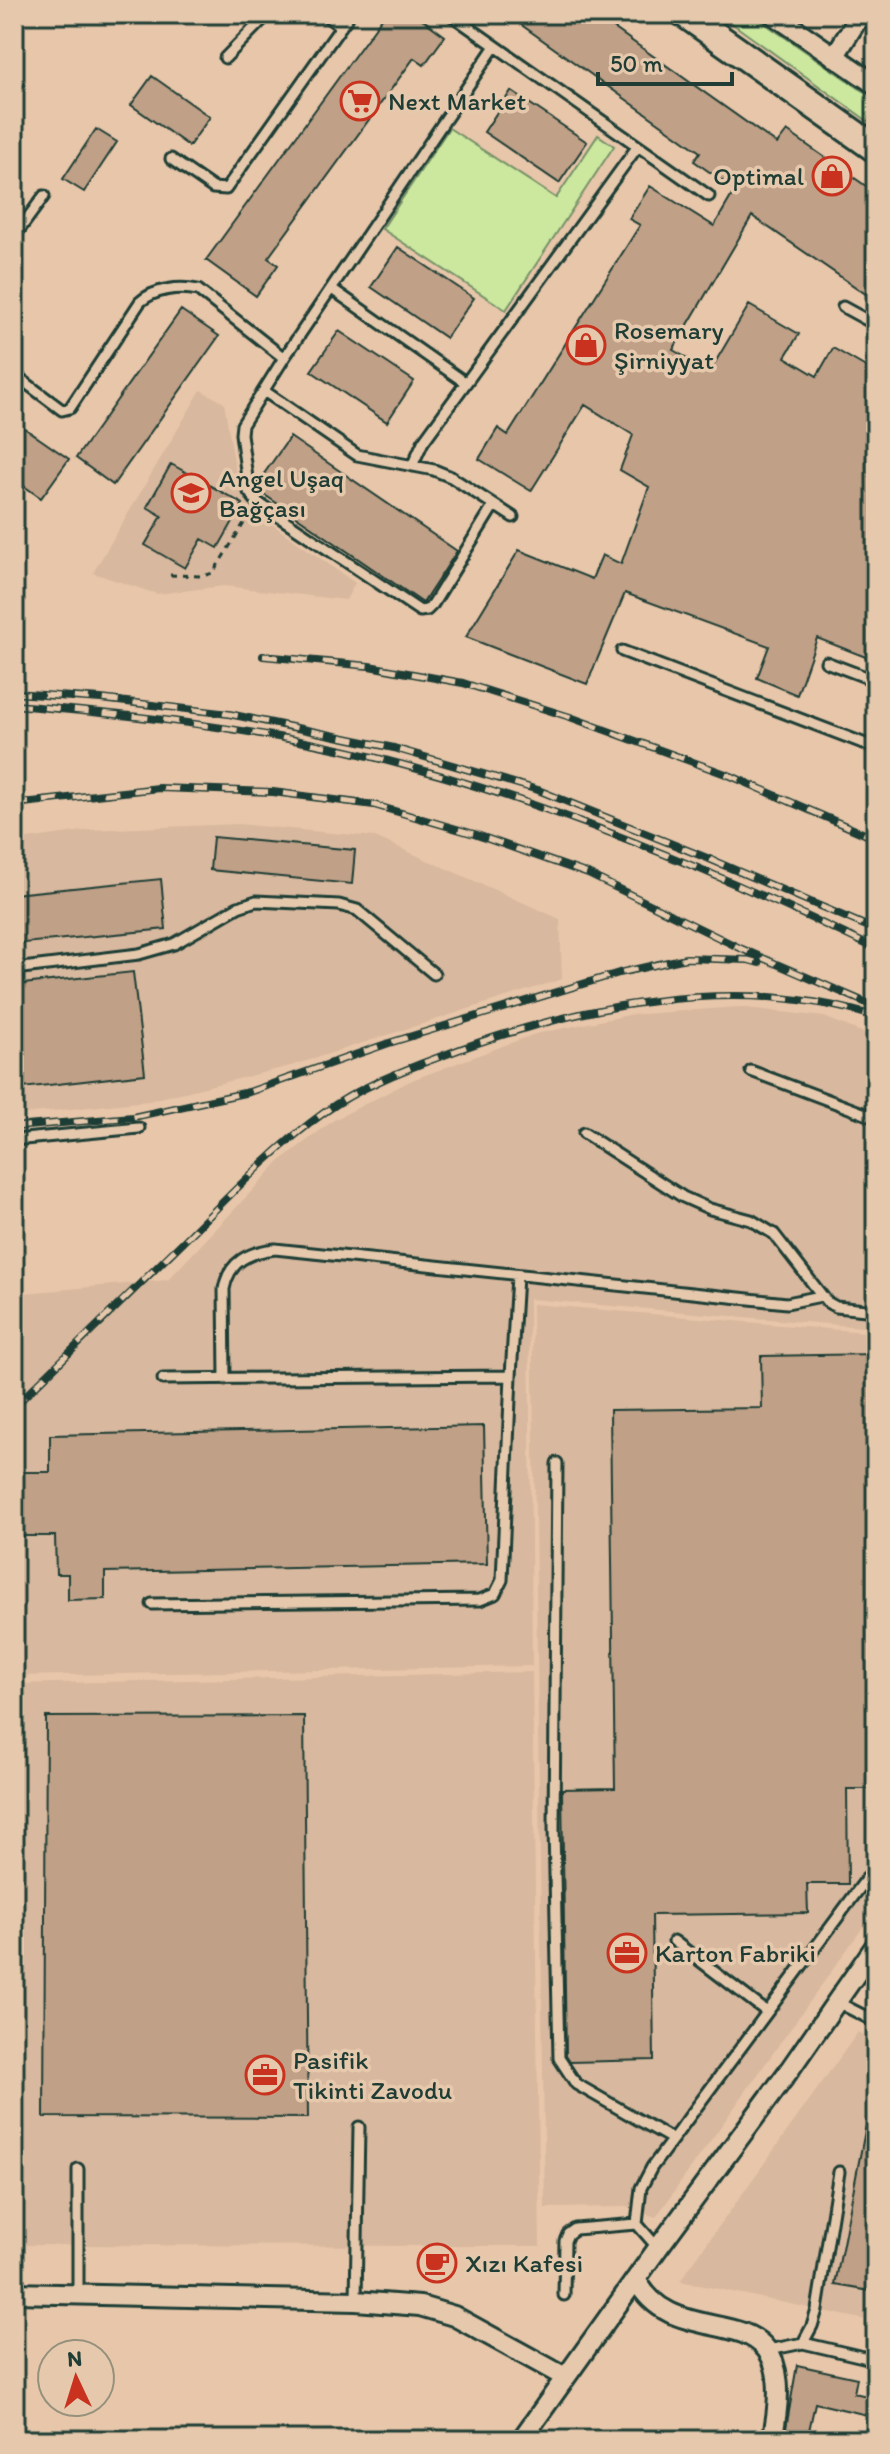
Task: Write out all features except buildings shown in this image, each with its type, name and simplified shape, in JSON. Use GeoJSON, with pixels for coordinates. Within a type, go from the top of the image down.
{"type":"FeatureCollection","features":[{"type":"Feature","properties":{"kind":"main road"},"geometry":{"type":"LineString","coordinates":[[685,14],[876,149]]}},
{"type":"Feature","properties":{"kind":"street"},"geometry":{"type":"LineString","coordinates":[[773,14],[876,85]]}},
{"type":"Feature","properties":{"kind":"street"},"geometry":{"type":"LineString","coordinates":[[834,57],[861,14]]}},
{"type":"Feature","properties":{"kind":"street"},"geometry":{"type":"LineString","coordinates":[[521,2440],[788,2072],[876,1945]]}},
{"type":"Feature","properties":{"kind":"street"},"geometry":{"type":"LineString","coordinates":[[636,2279],[654,2304],[669,2313],[730,2328],[751,2337],[769,2350],[777,2368],[779,2385],[779,2407],[772,2440]]}},
{"type":"Feature","properties":{"kind":"street"},"geometry":{"type":"LineString","coordinates":[[14,2293],[356,2301],[420,2306],[439,2310],[565,2377]]}},
{"type":"Feature","properties":{"kind":"lane"},"geometry":{"type":"LineString","coordinates":[[225,58],[268,14]]}},
{"type":"Feature","properties":{"kind":"lane"},"geometry":{"type":"LineString","coordinates":[[324,14],[341,27]]}},
{"type":"Feature","properties":{"kind":"lane"},"geometry":{"type":"LineString","coordinates":[[171,159],[213,188],[226,189],[350,14]]}},
{"type":"Feature","properties":{"kind":"lane"},"geometry":{"type":"LineString","coordinates":[[450,14],[709,196]]}},
{"type":"Feature","properties":{"kind":"lane"},"geometry":{"type":"LineString","coordinates":[[494,505],[433,604],[427,610],[420,611],[257,502],[249,492],[241,434],[242,425],[284,358],[495,46]]}},
{"type":"Feature","properties":{"kind":"lane"},"geometry":{"type":"LineString","coordinates":[[412,466],[423,442],[638,146]]}},
{"type":"Feature","properties":{"kind":"lane"},"geometry":{"type":"LineString","coordinates":[[14,237],[44,196]]}},
{"type":"Feature","properties":{"kind":"lane"},"geometry":{"type":"LineString","coordinates":[[14,374],[62,410],[70,408],[140,302],[147,295],[183,287],[198,290],[284,358]]}},
{"type":"Feature","properties":{"kind":"lane"},"geometry":{"type":"LineString","coordinates":[[332,289],[466,383]]}},
{"type":"Feature","properties":{"kind":"lane"},"geometry":{"type":"LineString","coordinates":[[843,307],[876,325]]}},
{"type":"Feature","properties":{"kind":"lane"},"geometry":{"type":"LineString","coordinates":[[264,391],[357,455],[434,470],[451,477],[513,517]]}},
{"type":"Feature","properties":{"kind":"lane"},"geometry":{"type":"LineString","coordinates":[[622,651],[876,748]]}},
{"type":"Feature","properties":{"kind":"lane"},"geometry":{"type":"LineString","coordinates":[[826,662],[876,681]]}},
{"type":"Feature","properties":{"kind":"lane"},"geometry":{"type":"LineString","coordinates":[[14,969],[139,954],[174,944],[238,907],[256,901],[339,905],[357,910],[434,974]]}},
{"type":"Feature","properties":{"kind":"lane"},"geometry":{"type":"LineString","coordinates":[[751,1071],[876,1118]]}},
{"type":"Feature","properties":{"kind":"lane"},"geometry":{"type":"LineString","coordinates":[[14,1140],[139,1128]]}},
{"type":"Feature","properties":{"kind":"lane"},"geometry":{"type":"LineString","coordinates":[[584,1133],[683,1197],[710,1209],[751,1220],[774,1234],[821,1296],[836,1307],[876,1311]]}},
{"type":"Feature","properties":{"kind":"lane"},"geometry":{"type":"LineString","coordinates":[[225,1379],[224,1289],[227,1275],[236,1263],[256,1251],[275,1249],[787,1303],[821,1296]]}},
{"type":"Feature","properties":{"kind":"lane"},"geometry":{"type":"LineString","coordinates":[[152,1604],[480,1600],[495,1594],[502,1580],[517,1276]]}},
{"type":"Feature","properties":{"kind":"lane"},"geometry":{"type":"LineString","coordinates":[[163,1379],[511,1376]]}},
{"type":"Feature","properties":{"kind":"lane"},"geometry":{"type":"LineString","coordinates":[[557,1463],[554,1828],[559,2058],[576,2084],[672,2139]]}},
{"type":"Feature","properties":{"kind":"lane"},"geometry":{"type":"LineString","coordinates":[[658,2248],[637,2224],[641,2188],[672,2139],[876,1866]]}},
{"type":"Feature","properties":{"kind":"lane"},"geometry":{"type":"LineString","coordinates":[[674,1941],[767,2012]]}},
{"type":"Feature","properties":{"kind":"lane"},"geometry":{"type":"LineString","coordinates":[[837,2002],[876,2022]]}},
{"type":"Feature","properties":{"kind":"lane"},"geometry":{"type":"LineString","coordinates":[[356,2301],[359,2127]]}},
{"type":"Feature","properties":{"kind":"lane"},"geometry":{"type":"LineString","coordinates":[[78,2169],[78,2295]]}},
{"type":"Feature","properties":{"kind":"lane"},"geometry":{"type":"LineString","coordinates":[[803,2343],[817,2310],[839,2172]]}},
{"type":"Feature","properties":{"kind":"lane"},"geometry":{"type":"LineString","coordinates":[[564,2295],[565,2241],[568,2234],[575,2229],[637,2224]]}},
{"type":"Feature","properties":{"kind":"lane"},"geometry":{"type":"LineString","coordinates":[[769,2350],[803,2343],[876,2360]]}},
{"type":"Feature","properties":{"kind":"path"},"geometry":{"type":"LineString","coordinates":[[170,575],[203,576],[213,573],[257,502]]}},
{"type":"Feature","properties":{"kind":"shaded area","name":"Angel Uşaq Bağçası"},"geometry":{"type":"Polygon","coordinates":[[[201,390],[224,403],[238,485],[247,502],[256,513],[355,583],[346,600],[224,586],[157,594],[93,573],[201,390]]]}},
{"type":"Feature","properties":{"kind":"shaded area"},"geometry":{"type":"Polygon","coordinates":[[[238,824],[375,837],[560,919],[562,979],[294,1065],[148,1101],[14,1115],[14,841],[90,830],[238,824]]]}},
{"type":"Feature","properties":{"kind":"shaded area"},"geometry":{"type":"Polygon","coordinates":[[[738,1007],[824,1017],[876,1038],[876,1328],[529,1299],[532,1666],[14,1676],[14,1294],[168,1280],[280,1161],[334,1120],[412,1080],[535,1034],[629,1015],[738,1007]]]}},
{"type":"Feature","properties":{"kind":"shaded area","name":"Karton Fabriki"},"geometry":{"type":"Polygon","coordinates":[[[532,1304],[876,1333],[876,1909],[656,2217],[627,2207],[545,2208],[532,1304]]]}},
{"type":"Feature","properties":{"kind":"shaded area","name":"Pasifik Tikinti Zavodu"},"geometry":{"type":"Polygon","coordinates":[[[532,1672],[540,2246],[14,2245],[14,1684],[532,1672]]]}},
{"type":"Feature","properties":{"kind":"shaded area"},"geometry":{"type":"Polygon","coordinates":[[[858,2032],[876,2043],[876,2322],[680,2281],[858,2032]]]}},
{"type":"Feature","properties":{"kind":"green space"},"geometry":{"type":"Polygon","coordinates":[[[719,14],[751,14],[876,100],[876,127],[719,14]]]}},
{"type":"Feature","properties":{"kind":"green space"},"geometry":{"type":"Polygon","coordinates":[[[449,128],[556,198],[598,135],[614,146],[506,310],[382,229],[449,128]]]}},
{"type":"Feature","properties":{"kind":"railway"},"geometry":{"type":"LineString","coordinates":[[263,656],[369,666],[463,683],[570,717],[731,776],[876,839]]}},
{"type":"Feature","properties":{"kind":"railway"},"geometry":{"type":"LineString","coordinates":[[14,693],[101,699],[229,714],[394,748],[538,790],[876,930]]}},
{"type":"Feature","properties":{"kind":"railway"},"geometry":{"type":"LineString","coordinates":[[14,705],[239,730],[329,747],[438,775],[629,840],[754,892],[876,949]]}},
{"type":"Feature","properties":{"kind":"railway"},"geometry":{"type":"LineString","coordinates":[[14,804],[159,788],[273,792],[374,805],[474,834],[588,874],[742,949],[876,1007]]}},
{"type":"Feature","properties":{"kind":"railway"},"geometry":{"type":"LineString","coordinates":[[14,1127],[133,1117],[249,1092],[389,1043],[619,973],[686,958],[759,963]]}},
{"type":"Feature","properties":{"kind":"railway"},"geometry":{"type":"LineString","coordinates":[[14,1407],[272,1155],[325,1112],[380,1081],[490,1039],[544,1023],[655,1001],[711,996],[767,997],[822,1004],[876,1017]]}},
{"type":"Feature","properties":{"kind":"place","name":"Next Market"},"geometry":{"type":"Point","coordinates":[360,101]}},
{"type":"Feature","properties":{"kind":"place","name":"Optimal"},"geometry":{"type":"Point","coordinates":[832,176]}},
{"type":"Feature","properties":{"kind":"place","name":"Rosemary Şirniyyat"},"geometry":{"type":"Point","coordinates":[586,345]}},
{"type":"Feature","properties":{"kind":"place","name":"Angel Uşaq Bağçası"},"geometry":{"type":"Point","coordinates":[191,493]}},
{"type":"Feature","properties":{"kind":"place","name":"Karton Fabriki"},"geometry":{"type":"Point","coordinates":[627,1953]}},
{"type":"Feature","properties":{"kind":"place","name":"Pasifik Tikinti Zavodu"},"geometry":{"type":"Point","coordinates":[265,2075]}},
{"type":"Feature","properties":{"kind":"place","name":"Xızı Kafesi"},"geometry":{"type":"Point","coordinates":[437,2263]}}]}
